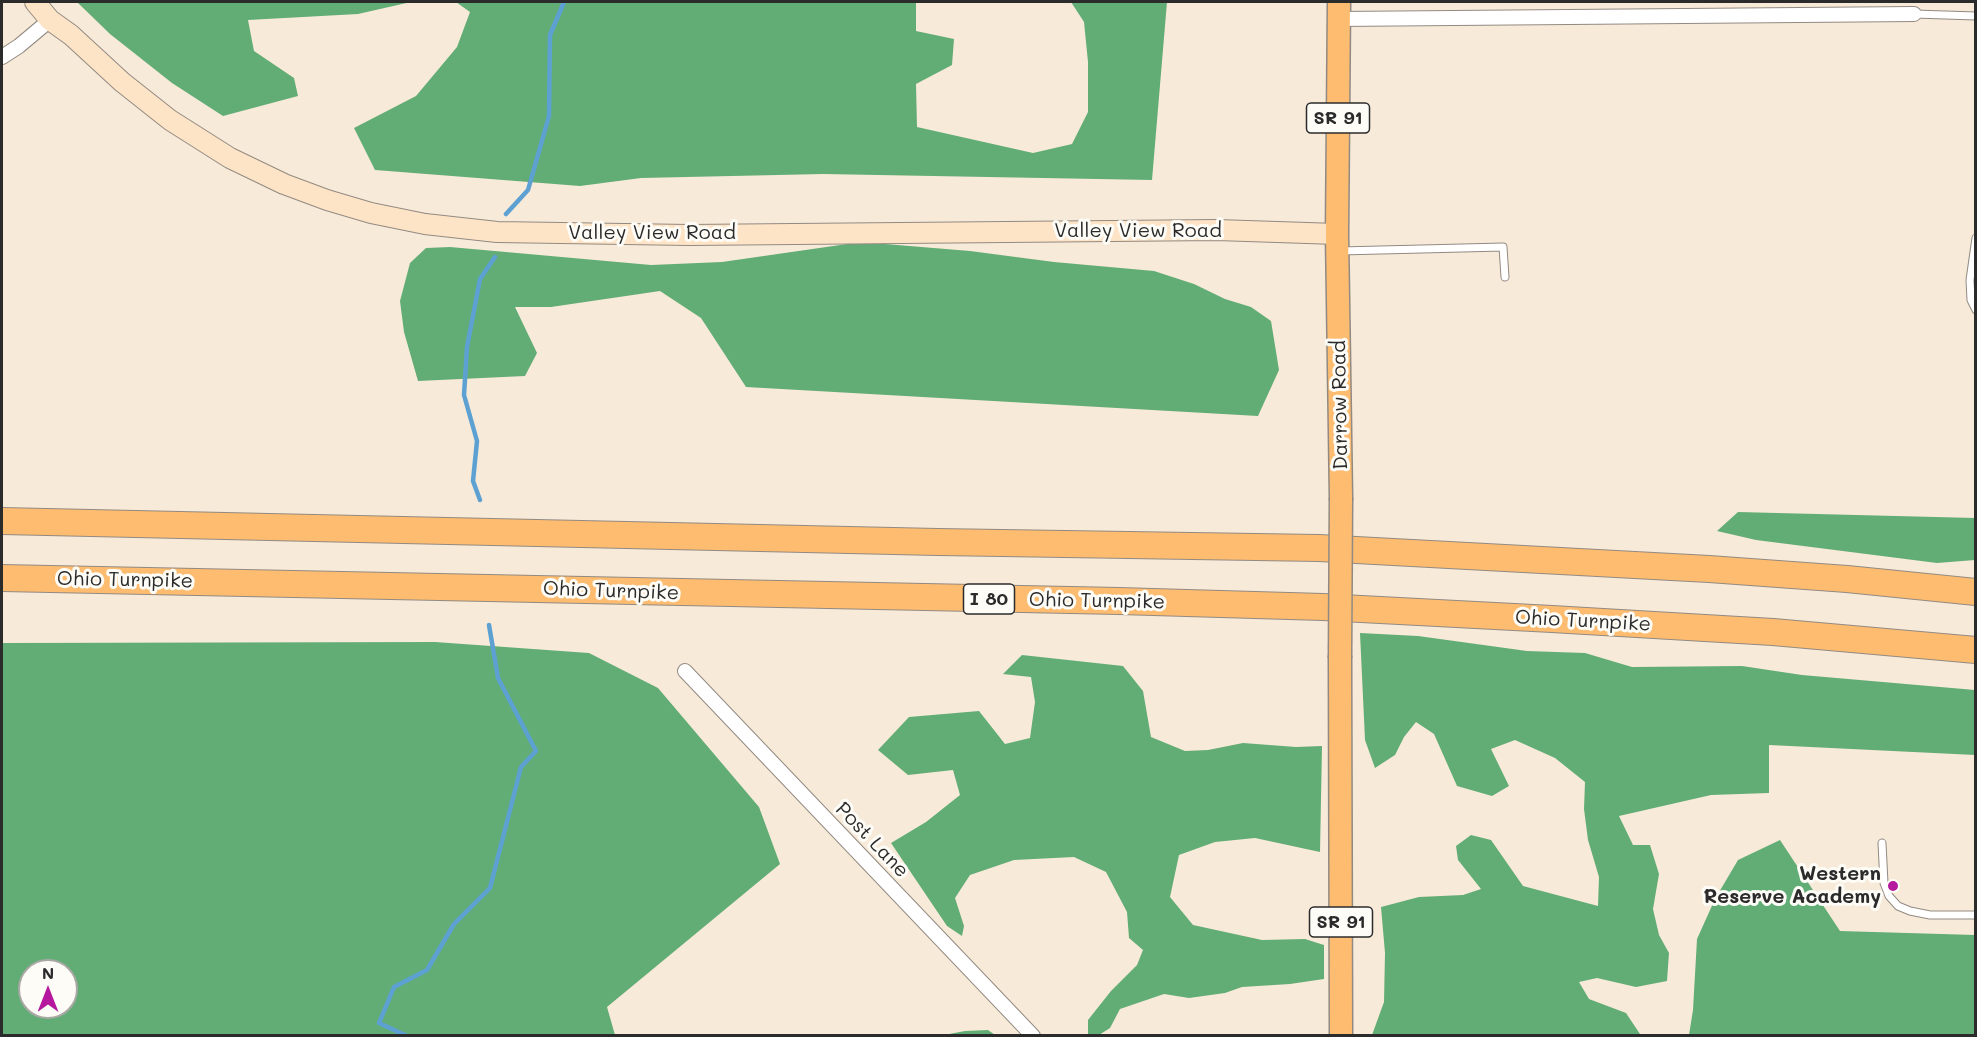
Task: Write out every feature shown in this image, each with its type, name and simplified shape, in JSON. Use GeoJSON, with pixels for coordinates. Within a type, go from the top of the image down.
{"type":"FeatureCollection","features":[{"type":"Feature","properties":{"kind":"highway"},"geometry":{"type":"LineString","coordinates":[[2,521],[926,542],[1319,548],[1720,570],[1847,579],[1976,592]]}},
{"type":"Feature","properties":{"kind":"highway","name":"Ohio Turnpike"},"geometry":{"type":"LineString","coordinates":[[2,578],[1119,601],[1323,608],[1762,632],[1976,650]]}},
{"type":"Feature","properties":{"kind":"main road","name":"Valley View Road"},"geometry":{"type":"LineString","coordinates":[[35,2],[50,20],[122,82],[170,120],[230,158],[284,184],[327,200],[371,213],[425,224],[497,232],[689,235],[1205,230],[1337,242]]}},
{"type":"Feature","properties":{"kind":"main road","name":"Darrow Road"},"geometry":{"type":"LineString","coordinates":[[1339,10],[1337,242],[1341,498],[1339,808],[1341,1035]]}},
{"type":"Feature","properties":{"kind":"street"},"geometry":{"type":"LineString","coordinates":[[1339,10],[1914,14]]}},
{"type":"Feature","properties":{"kind":"street"},"geometry":{"type":"LineString","coordinates":[[2,57],[50,20]]}},
{"type":"Feature","properties":{"kind":"street","name":"Post Lane"},"geometry":{"type":"LineString","coordinates":[[685,671],[1033,1035]]}},
{"type":"Feature","properties":{"kind":"lane"},"geometry":{"type":"LineString","coordinates":[[1914,14],[1976,16]]}},
{"type":"Feature","properties":{"kind":"lane"},"geometry":{"type":"LineString","coordinates":[[1976,238],[1970,280],[1971,300],[1976,310]]}},
{"type":"Feature","properties":{"kind":"lane"},"geometry":{"type":"LineString","coordinates":[[1337,242],[1503,247],[1505,277]]}},
{"type":"Feature","properties":{"kind":"lane"},"geometry":{"type":"LineString","coordinates":[[1882,843],[1884,883],[1889,896],[1898,906],[1930,915],[1976,915]]}},
{"type":"Feature","properties":{"kind":"green space"},"geometry":{"type":"Polygon","coordinates":[[[77,2],[411,2],[358,14],[248,20],[254,51],[294,78],[298,96],[223,116],[172,83],[110,34],[77,2]]]}},
{"type":"Feature","properties":{"kind":"green space"},"geometry":{"type":"Polygon","coordinates":[[[456,2],[916,2],[916,31],[954,39],[952,65],[916,84],[917,127],[1033,153],[1072,144],[1088,112],[1088,62],[1084,22],[1071,2],[1167,2],[1152,180],[823,174],[641,178],[580,186],[375,170],[354,128],[416,96],[457,47],[470,12],[456,2]]]}},
{"type":"Feature","properties":{"kind":"green space"},"geometry":{"type":"Polygon","coordinates":[[[861,242],[1154,271],[1251,307],[1271,321],[1279,370],[1258,416],[746,387],[701,318],[660,291],[551,307],[515,307],[537,353],[525,376],[418,381],[404,332],[400,301],[410,263],[426,248],[450,247],[651,265],[722,262],[861,242]]]}},
{"type":"Feature","properties":{"kind":"green space"},"geometry":{"type":"Polygon","coordinates":[[[1738,512],[1975,518],[1975,560],[1937,563],[1756,540],[1717,531],[1738,512]]]}},
{"type":"Feature","properties":{"kind":"green space"},"geometry":{"type":"Polygon","coordinates":[[[1360,633],[1418,636],[1527,651],[1585,653],[1632,667],[1742,666],[1802,675],[1975,690],[1975,755],[1769,745],[1769,793],[1711,795],[1619,816],[1633,845],[1650,845],[1659,874],[1653,909],[1659,935],[1669,953],[1667,981],[1636,987],[1597,978],[1579,982],[1589,999],[1626,1013],[1639,1035],[1372,1035],[1384,1002],[1385,953],[1381,907],[1419,897],[1463,895],[1481,889],[1458,860],[1456,846],[1471,835],[1491,840],[1523,886],[1598,906],[1599,877],[1588,840],[1584,809],[1585,782],[1555,758],[1515,740],[1491,749],[1509,786],[1492,796],[1457,786],[1434,734],[1416,722],[1404,737],[1395,755],[1375,768],[1365,740],[1360,633]]]}},
{"type":"Feature","properties":{"kind":"green space"},"geometry":{"type":"Polygon","coordinates":[[[435,642],[589,653],[658,688],[759,807],[780,864],[607,1007],[615,1035],[2,1035],[2,643],[435,642]]]}},
{"type":"Feature","properties":{"kind":"green space"},"geometry":{"type":"Polygon","coordinates":[[[1022,655],[1123,666],[1143,691],[1151,737],[1185,751],[1208,750],[1243,743],[1296,747],[1322,746],[1320,852],[1255,838],[1215,842],[1179,855],[1170,897],[1193,925],[1262,940],[1305,939],[1324,945],[1324,979],[1242,987],[1225,993],[1189,998],[1164,994],[1120,1009],[1110,1028],[1099,1035],[1088,1035],[1088,1020],[1111,991],[1137,965],[1143,950],[1129,938],[1127,912],[1106,872],[1074,857],[1014,860],[970,875],[955,898],[964,926],[962,936],[947,926],[891,843],[926,822],[960,795],[953,770],[908,775],[878,750],[909,717],[979,711],[1005,744],[1030,738],[1035,702],[1031,677],[1003,674],[1022,655]]]}},
{"type":"Feature","properties":{"kind":"green space"},"geometry":{"type":"Polygon","coordinates":[[[1780,840],[1840,931],[1975,935],[1975,1035],[1689,1035],[1693,1010],[1697,939],[1715,899],[1738,860],[1780,840]]]}},
{"type":"Feature","properties":{"kind":"green space"},"geometry":{"type":"Polygon","coordinates":[[[988,1030],[995,1035],[944,1035],[965,1031],[988,1030]]]}},
{"type":"Feature","properties":{"kind":"waterway"},"geometry":{"type":"LineString","coordinates":[[506,214],[528,190],[549,116],[550,35],[564,2]]}},
{"type":"Feature","properties":{"kind":"waterway"},"geometry":{"type":"LineString","coordinates":[[480,500],[473,481],[477,441],[464,395],[467,347],[480,279],[495,257]]}},
{"type":"Feature","properties":{"kind":"waterway"},"geometry":{"type":"LineString","coordinates":[[407,1036],[379,1023],[394,987],[427,970],[454,924],[490,888],[521,767],[536,751],[498,678],[489,625]]}},
{"type":"Feature","properties":{"kind":"place","name":"Western Reserve Academy"},"geometry":{"type":"Point","coordinates":[1893,886]}}]}
